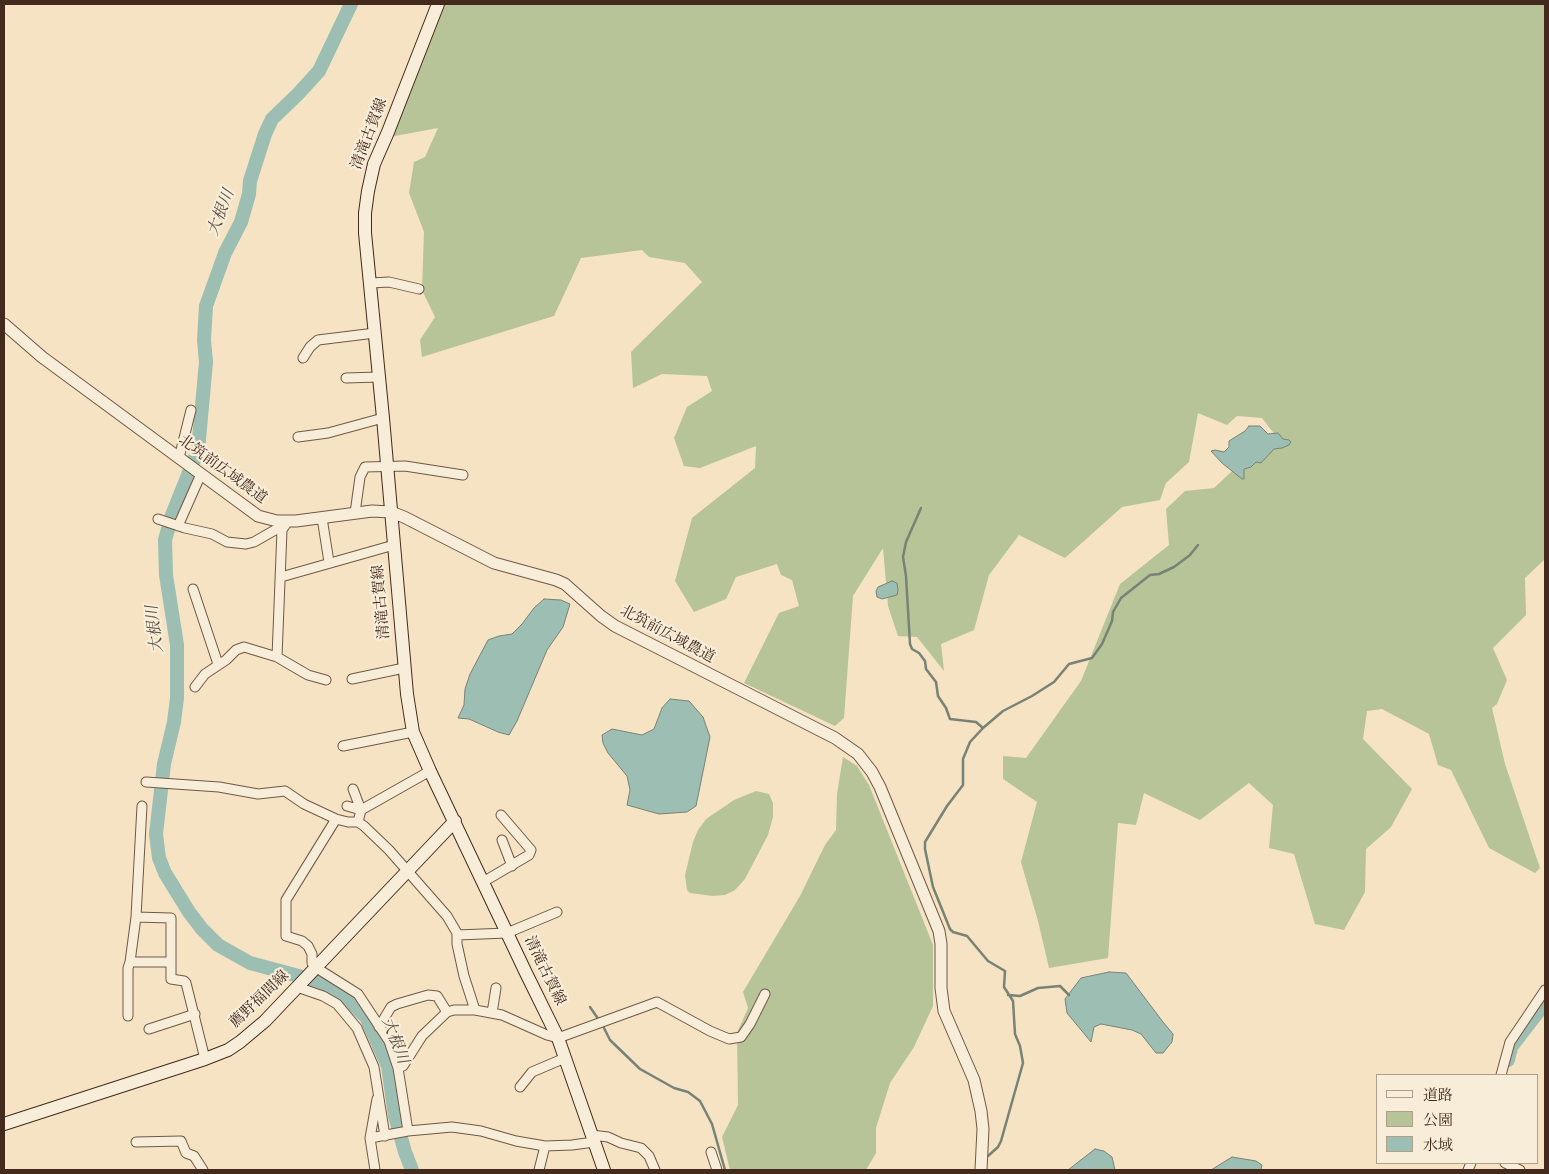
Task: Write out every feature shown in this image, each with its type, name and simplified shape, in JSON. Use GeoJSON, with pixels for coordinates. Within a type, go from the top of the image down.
{"type":"FeatureCollection","features":[{"type":"Feature","properties":{"kind":"main road","name":"清滝古賀線"},"geometry":{"type":"LineString","coordinates":[[438,4],[374,164],[365,213],[365,233],[371,283],[404,668],[414,732],[430,770],[558,1038],[604,1170]]}},
{"type":"Feature","properties":{"kind":"main road","name":"薦野福間線"},"geometry":{"type":"LineString","coordinates":[[4,1124],[228,1050],[253,1032],[297,988],[407,870],[455,822]]}},
{"type":"Feature","properties":{"kind":"street"},"geometry":{"type":"LineString","coordinates":[[371,283],[389,282],[419,289]]}},
{"type":"Feature","properties":{"kind":"street","name":"北筑前広域農道"},"geometry":{"type":"LineString","coordinates":[[4,324],[42,357],[258,516],[285,526],[322,518],[372,511],[391,512],[404,517],[494,563],[565,584],[615,626],[835,738],[851,748],[866,762],[880,787],[938,931],[941,944],[940,988],[944,1011],[974,1080],[981,1111],[983,1129],[981,1170]]}},
{"type":"Feature","properties":{"kind":"street"},"geometry":{"type":"LineString","coordinates":[[303,358],[310,347],[318,340],[375,333]]}},
{"type":"Feature","properties":{"kind":"street"},"geometry":{"type":"LineString","coordinates":[[346,378],[379,376]]}},
{"type":"Feature","properties":{"kind":"street"},"geometry":{"type":"LineString","coordinates":[[179,458],[191,410]]}},
{"type":"Feature","properties":{"kind":"street"},"geometry":{"type":"LineString","coordinates":[[298,437],[328,433],[383,418]]}},
{"type":"Feature","properties":{"kind":"street"},"geometry":{"type":"LineString","coordinates":[[355,513],[360,477],[365,467],[405,466],[463,475]]}},
{"type":"Feature","properties":{"kind":"street"},"geometry":{"type":"LineString","coordinates":[[178,526],[198,472]]}},
{"type":"Feature","properties":{"kind":"street"},"geometry":{"type":"LineString","coordinates":[[322,518],[329,562]]}},
{"type":"Feature","properties":{"kind":"street"},"geometry":{"type":"LineString","coordinates":[[158,520],[212,534],[227,542],[246,544],[254,542],[285,526],[277,657]]}},
{"type":"Feature","properties":{"kind":"street"},"geometry":{"type":"LineString","coordinates":[[281,577],[394,545]]}},
{"type":"Feature","properties":{"kind":"street"},"geometry":{"type":"LineString","coordinates":[[194,589],[218,664]]}},
{"type":"Feature","properties":{"kind":"street"},"geometry":{"type":"LineString","coordinates":[[196,687],[205,674],[226,660],[236,650],[244,648],[277,657],[308,675],[326,680]]}},
{"type":"Feature","properties":{"kind":"street"},"geometry":{"type":"LineString","coordinates":[[352,679],[404,668]]}},
{"type":"Feature","properties":{"kind":"street"},"geometry":{"type":"LineString","coordinates":[[343,746],[414,732]]}},
{"type":"Feature","properties":{"kind":"street"},"geometry":{"type":"LineString","coordinates":[[358,822],[362,810],[430,770]]}},
{"type":"Feature","properties":{"kind":"street"},"geometry":{"type":"LineString","coordinates":[[146,782],[219,787],[258,794],[284,792],[336,819],[358,822],[364,826],[389,850],[447,916],[457,935],[464,976],[475,1010]]}},
{"type":"Feature","properties":{"kind":"street"},"geometry":{"type":"LineString","coordinates":[[353,789],[362,810]]}},
{"type":"Feature","properties":{"kind":"street"},"geometry":{"type":"LineString","coordinates":[[128,1016],[128,968],[136,917],[142,806]]}},
{"type":"Feature","properties":{"kind":"street"},"geometry":{"type":"LineString","coordinates":[[347,806],[362,810]]}},
{"type":"Feature","properties":{"kind":"street"},"geometry":{"type":"LineString","coordinates":[[483,882],[529,856],[531,850],[501,815]]}},
{"type":"Feature","properties":{"kind":"street"},"geometry":{"type":"LineString","coordinates":[[336,819],[286,900],[286,936],[302,941],[308,946],[312,954],[313,970],[358,994],[389,1042],[398,1068],[408,1131]]}},
{"type":"Feature","properties":{"kind":"street"},"geometry":{"type":"LineString","coordinates":[[502,840],[512,866]]}},
{"type":"Feature","properties":{"kind":"street"},"geometry":{"type":"LineString","coordinates":[[457,935],[507,933],[558,912]]}},
{"type":"Feature","properties":{"kind":"street"},"geometry":{"type":"LineString","coordinates":[[136,917],[171,918],[171,980],[184,981],[186,984],[205,1059]]}},
{"type":"Feature","properties":{"kind":"street"},"geometry":{"type":"LineString","coordinates":[[130,962],[170,962]]}},
{"type":"Feature","properties":{"kind":"street"},"geometry":{"type":"LineString","coordinates":[[297,988],[323,996],[337,1004],[350,1017],[362,1038],[374,1067],[385,1136]]}},
{"type":"Feature","properties":{"kind":"street"},"geometry":{"type":"LineString","coordinates":[[492,1013],[496,988]]}},
{"type":"Feature","properties":{"kind":"street"},"geometry":{"type":"LineString","coordinates":[[1501,1074],[1510,1042],[1545,990]]}},
{"type":"Feature","properties":{"kind":"street"},"geometry":{"type":"LineString","coordinates":[[398,1068],[403,1066],[422,1036],[447,1012],[454,1010],[475,1010],[492,1013],[558,1038],[657,1002],[710,1031],[729,1039],[740,1037],[750,1024],[765,994]]}},
{"type":"Feature","properties":{"kind":"street"},"geometry":{"type":"LineString","coordinates":[[379,1027],[391,1007],[428,995],[437,996],[447,1012]]}},
{"type":"Feature","properties":{"kind":"street"},"geometry":{"type":"LineString","coordinates":[[149,1029],[195,1014]]}},
{"type":"Feature","properties":{"kind":"street"},"geometry":{"type":"LineString","coordinates":[[520,1087],[532,1072],[565,1058]]}},
{"type":"Feature","properties":{"kind":"street"},"geometry":{"type":"LineString","coordinates":[[375,1170],[370,1138],[379,1090]]}},
{"type":"Feature","properties":{"kind":"street"},"geometry":{"type":"LineString","coordinates":[[370,1138],[408,1131],[452,1127],[481,1131],[516,1141],[545,1146],[572,1145],[592,1138],[608,1136],[621,1143],[641,1148],[649,1156],[655,1170]]}},
{"type":"Feature","properties":{"kind":"street"},"geometry":{"type":"LineString","coordinates":[[136,1142],[181,1141],[186,1153],[194,1156],[203,1170]]}},
{"type":"Feature","properties":{"kind":"street"},"geometry":{"type":"LineString","coordinates":[[539,1170],[545,1146]]}},
{"type":"Feature","properties":{"kind":"street"},"geometry":{"type":"LineString","coordinates":[[711,1152],[717,1170]]}},
{"type":"Feature","properties":{"kind":"street"},"geometry":{"type":"LineString","coordinates":[[1507,1164],[1520,1170]]}},
{"type":"Feature","properties":{"kind":"green space"},"geometry":{"type":"Polygon","coordinates":[[[441,4],[1545,4],[1545,559],[1525,578],[1526,615],[1493,648],[1507,680],[1497,704],[1492,708],[1505,764],[1540,868],[1535,873],[1489,848],[1451,770],[1438,765],[1429,734],[1382,709],[1367,711],[1363,739],[1412,789],[1391,827],[1366,849],[1365,892],[1344,930],[1315,924],[1294,854],[1269,848],[1273,805],[1249,783],[1200,820],[1144,793],[1136,825],[1118,823],[1108,958],[1049,968],[1021,862],[1037,802],[1003,779],[1003,756],[1026,758],[1081,681],[1120,584],[1169,545],[1166,509],[1185,491],[1214,488],[1259,446],[1276,436],[1262,418],[1237,416],[1227,425],[1198,413],[1189,462],[1166,483],[1160,500],[1122,507],[1065,558],[1019,535],[989,575],[974,630],[941,644],[944,671],[917,637],[898,636],[888,606],[883,548],[853,596],[844,718],[835,726],[744,683],[779,613],[799,606],[792,580],[781,575],[777,564],[736,577],[726,599],[694,612],[675,581],[692,518],[755,468],[756,446],[700,468],[684,466],[674,438],[687,407],[712,391],[707,376],[662,374],[633,388],[631,352],[702,282],[685,263],[649,257],[642,250],[581,258],[554,316],[422,357],[420,340],[435,317],[422,290],[424,232],[409,193],[414,162],[425,157],[438,128],[384,138],[441,4]]]}},
{"type":"Feature","properties":{"kind":"green space"},"geometry":{"type":"Polygon","coordinates":[[[843,757],[857,766],[869,785],[933,945],[933,1006],[914,1047],[890,1083],[876,1128],[876,1153],[866,1170],[730,1170],[722,1137],[738,1105],[737,1033],[748,1008],[743,992],[800,896],[825,845],[836,830],[837,794],[843,757]]]}},
{"type":"Feature","properties":{"kind":"green space"},"geometry":{"type":"Polygon","coordinates":[[[756,791],[769,794],[773,803],[773,817],[768,835],[745,879],[735,890],[725,895],[713,896],[690,893],[687,890],[685,875],[698,830],[706,819],[734,800],[756,791]]]}},
{"type":"Feature","properties":{"kind":"water"},"geometry":{"type":"Polygon","coordinates":[[[1249,426],[1260,426],[1268,434],[1278,433],[1283,439],[1291,442],[1282,448],[1274,449],[1261,463],[1256,462],[1251,467],[1244,469],[1244,479],[1242,479],[1222,463],[1211,451],[1224,452],[1229,447],[1229,441],[1245,431],[1249,426]]]}},
{"type":"Feature","properties":{"kind":"water"},"geometry":{"type":"Polygon","coordinates":[[[892,581],[897,583],[897,595],[882,599],[877,597],[876,591],[878,587],[892,581]]]}},
{"type":"Feature","properties":{"kind":"water"},"geometry":{"type":"Polygon","coordinates":[[[544,599],[561,600],[570,604],[563,627],[547,650],[517,721],[509,735],[469,719],[458,718],[464,705],[465,689],[470,674],[488,640],[512,634],[544,599]]]}},
{"type":"Feature","properties":{"kind":"water"},"geometry":{"type":"Polygon","coordinates":[[[670,699],[689,701],[703,717],[710,737],[696,806],[687,812],[659,814],[627,805],[630,790],[627,776],[608,753],[603,743],[602,735],[612,729],[642,735],[654,729],[662,708],[670,699]]]}},
{"type":"Feature","properties":{"kind":"water"},"geometry":{"type":"Polygon","coordinates":[[[1109,972],[1126,973],[1173,1034],[1172,1042],[1163,1053],[1156,1053],[1141,1034],[1132,1030],[1101,1024],[1094,1027],[1091,1042],[1067,1013],[1065,999],[1081,978],[1109,972]]]}},
{"type":"Feature","properties":{"kind":"water"},"geometry":{"type":"Polygon","coordinates":[[[1095,1149],[1104,1151],[1112,1157],[1115,1170],[1068,1170],[1095,1149]]]}},
{"type":"Feature","properties":{"kind":"water"},"geometry":{"type":"Polygon","coordinates":[[[1232,1157],[1256,1161],[1262,1165],[1261,1170],[1211,1170],[1232,1157]]]}},
{"type":"Feature","properties":{"kind":"waterway","name":"大根川"},"geometry":{"type":"LineString","coordinates":[[351,4],[319,71],[272,119],[265,134],[250,181],[249,194],[241,222],[225,253],[206,306],[204,340],[206,362],[198,450],[172,515],[165,540],[166,575],[177,645],[177,698],[174,722],[164,764],[156,834],[159,858],[165,873],[189,912],[218,945],[250,963],[321,982],[340,992],[366,1017],[388,1066],[395,1116],[412,1170]]}},
{"type":"Feature","properties":{"kind":"waterway"},"geometry":{"type":"LineString","coordinates":[[921,508],[906,542],[903,557],[910,644],[912,649],[919,653],[925,661],[926,669],[936,682],[938,696],[946,708],[950,719],[976,722],[983,728]]}},
{"type":"Feature","properties":{"kind":"waterway"},"geometry":{"type":"LineString","coordinates":[[988,1156],[998,1147],[1001,1141],[1023,1063],[1020,1046],[1015,1034],[1013,1001],[1004,987],[1005,971],[988,961],[967,936],[953,932],[950,929],[933,887],[925,842],[947,806],[963,785],[963,759],[970,742],[1003,711],[1054,682],[1069,664],[1092,658],[1102,644],[1112,621],[1113,612],[1121,598],[1150,575],[1159,574],[1174,567],[1190,555],[1198,545]]}},
{"type":"Feature","properties":{"kind":"waterway"},"geometry":{"type":"LineString","coordinates":[[1008,995],[1020,996],[1038,988],[1060,986],[1069,995]]}},
{"type":"Feature","properties":{"kind":"waterway"},"geometry":{"type":"LineString","coordinates":[[1508,1060],[1511,1047],[1545,1003]]}},
{"type":"Feature","properties":{"kind":"waterway"},"geometry":{"type":"LineString","coordinates":[[590,1007],[599,1020]]}},
{"type":"Feature","properties":{"kind":"waterway"},"geometry":{"type":"LineString","coordinates":[[602,1024],[610,1040],[640,1069],[674,1088],[688,1092],[700,1101],[712,1124],[725,1170]]}}]}
